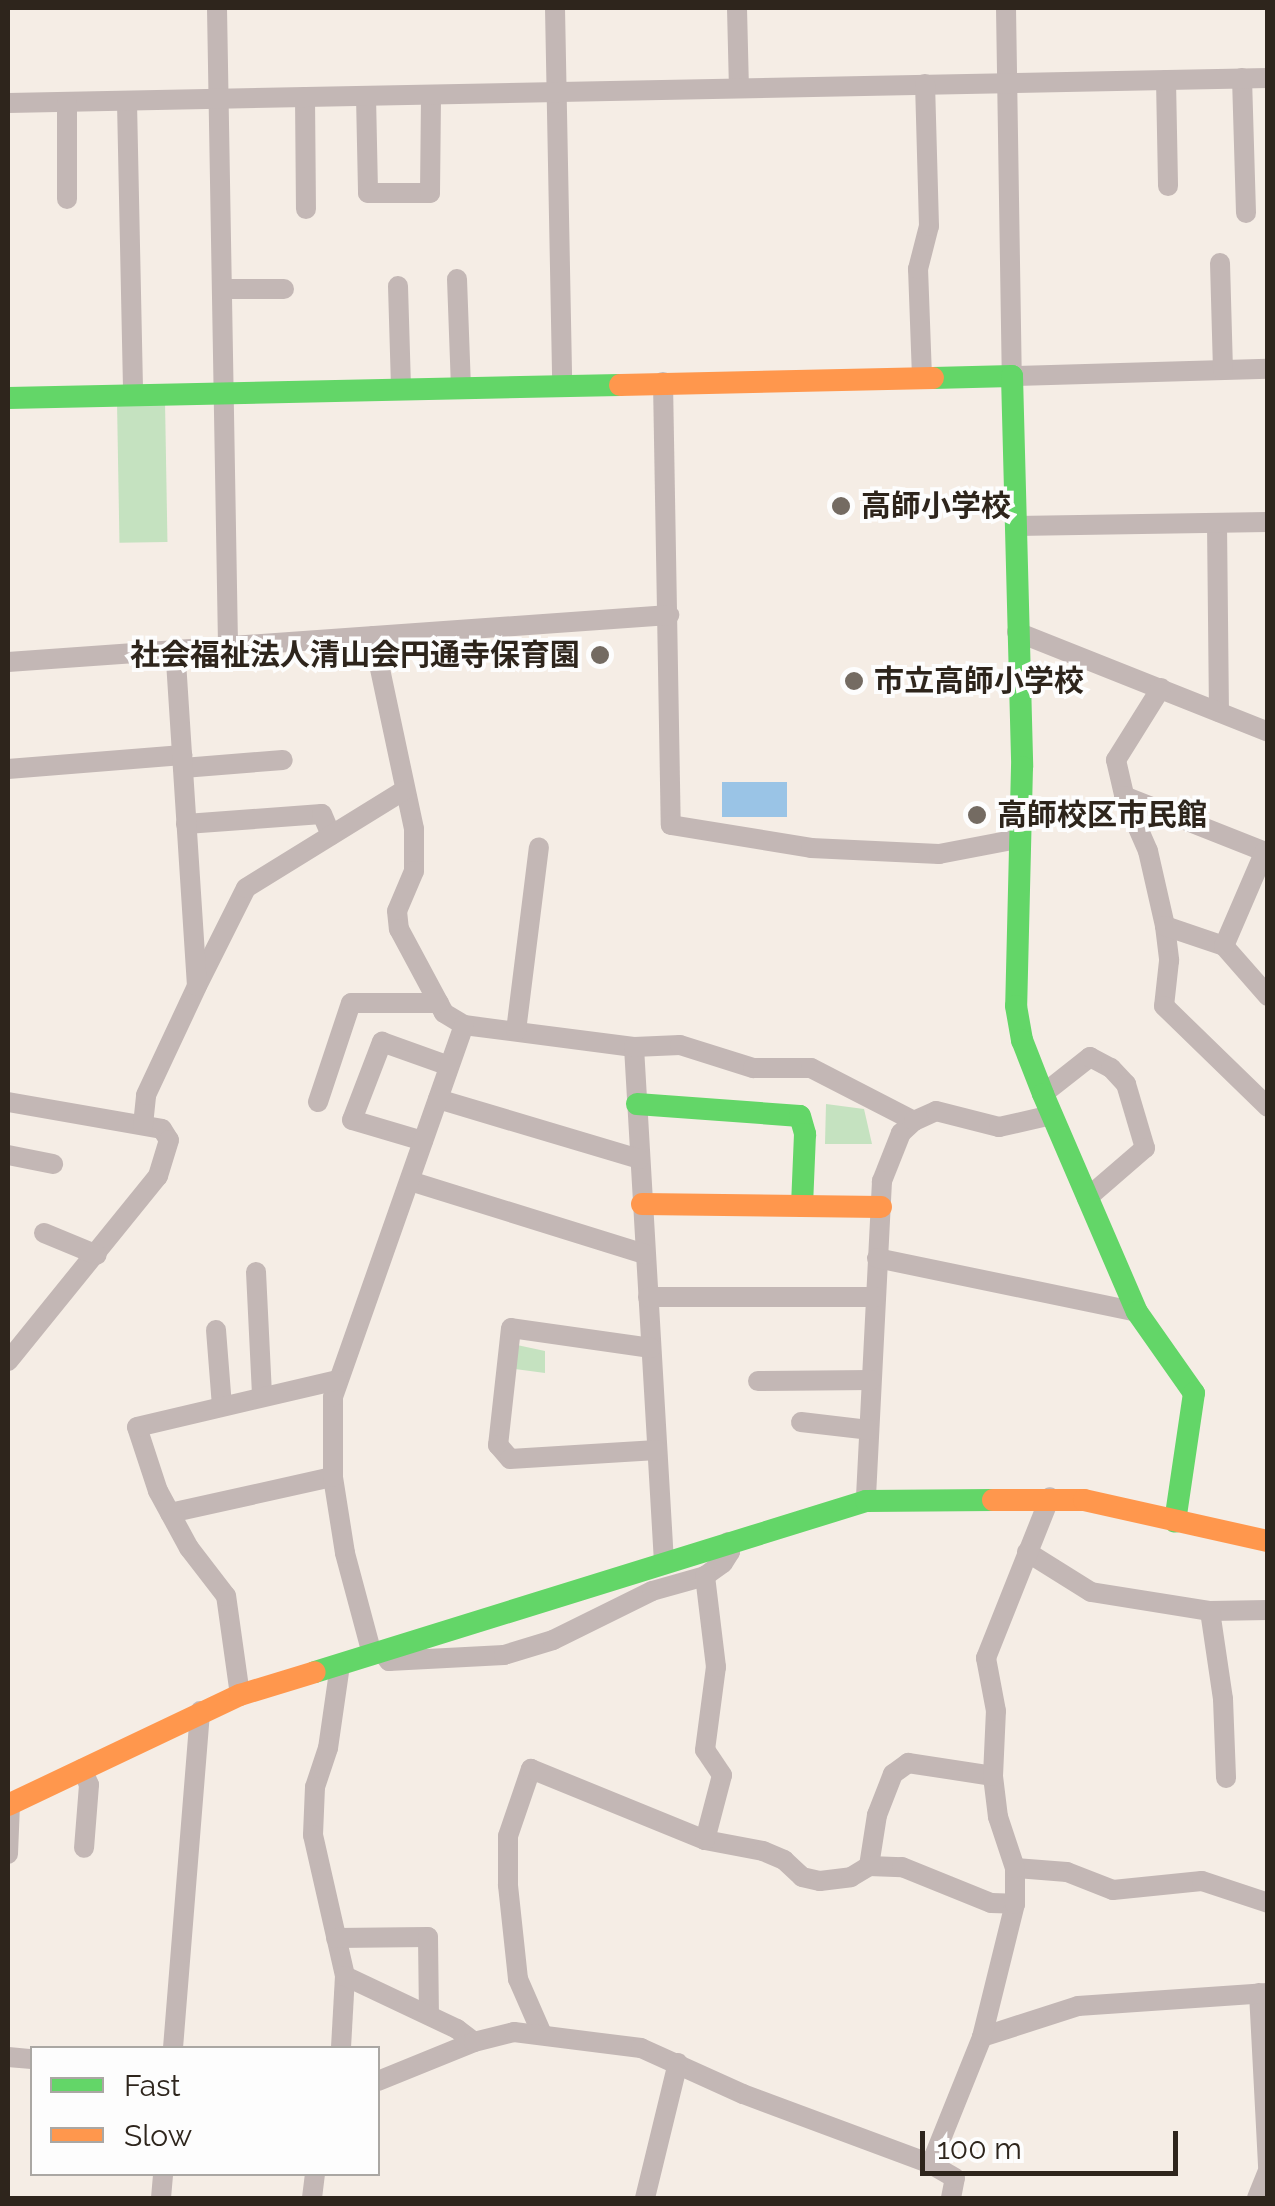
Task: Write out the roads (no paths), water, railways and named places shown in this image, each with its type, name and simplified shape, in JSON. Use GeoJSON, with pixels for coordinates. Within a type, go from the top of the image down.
{"type":"FeatureCollection","features":[{"type":"Feature","properties":{"kind":"street"},"geometry":{"type":"LineString","coordinates":[[217,8],[228,647]]}},
{"type":"Feature","properties":{"kind":"street"},"geometry":{"type":"LineString","coordinates":[[555,8],[562,386]]}},
{"type":"Feature","properties":{"kind":"street"},"geometry":{"type":"LineString","coordinates":[[737,8],[740,88]]}},
{"type":"Feature","properties":{"kind":"street"},"geometry":{"type":"LineString","coordinates":[[1006,8],[1022,768],[1016,1006],[1022,1040],[1047,1105],[1137,1312],[1194,1393],[1175,1522]]}},
{"type":"Feature","properties":{"kind":"street"},"geometry":{"type":"LineString","coordinates":[[1242,78],[1246,213]]}},
{"type":"Feature","properties":{"kind":"street"},"geometry":{"type":"LineString","coordinates":[[8,103],[1268,78]]}},
{"type":"Feature","properties":{"kind":"street"},"geometry":{"type":"LineString","coordinates":[[1166,80],[1168,186]]}},
{"type":"Feature","properties":{"kind":"street"},"geometry":{"type":"LineString","coordinates":[[922,378],[918,269],[929,226],[925,84]]}},
{"type":"Feature","properties":{"kind":"street"},"geometry":{"type":"LineString","coordinates":[[366,96],[368,193],[430,193],[431,95]]}},
{"type":"Feature","properties":{"kind":"street"},"geometry":{"type":"LineString","coordinates":[[305,98],[306,209]]}},
{"type":"Feature","properties":{"kind":"street"},"geometry":{"type":"LineString","coordinates":[[67,102],[67,199]]}},
{"type":"Feature","properties":{"kind":"street"},"geometry":{"type":"LineString","coordinates":[[127,102],[133,395]]}},
{"type":"Feature","properties":{"kind":"street"},"geometry":{"type":"LineString","coordinates":[[1220,263],[1223,370]]}},
{"type":"Feature","properties":{"kind":"street"},"geometry":{"type":"LineString","coordinates":[[457,279],[460,388]]}},
{"type":"Feature","properties":{"kind":"street"},"geometry":{"type":"LineString","coordinates":[[398,286],[401,389]]}},
{"type":"Feature","properties":{"kind":"street"},"geometry":{"type":"LineString","coordinates":[[222,289],[284,289]]}},
{"type":"Feature","properties":{"kind":"street"},"geometry":{"type":"LineString","coordinates":[[8,398],[1268,368]]}},
{"type":"Feature","properties":{"kind":"street"},"geometry":{"type":"LineString","coordinates":[[663,382],[672,825],[811,848],[921,853],[1018,839]]}},
{"type":"Feature","properties":{"kind":"street"},"geometry":{"type":"LineString","coordinates":[[1015,526],[1268,522]]}},
{"type":"Feature","properties":{"kind":"street"},"geometry":{"type":"LineString","coordinates":[[1217,523],[1218,712]]}},
{"type":"Feature","properties":{"kind":"street"},"geometry":{"type":"LineString","coordinates":[[8,662],[668,615]]}},
{"type":"Feature","properties":{"kind":"street"},"geometry":{"type":"LineString","coordinates":[[1017,632],[1268,732]]}},
{"type":"Feature","properties":{"kind":"street"},"geometry":{"type":"LineString","coordinates":[[373,636],[403,792],[414,829],[414,872],[397,910],[399,929],[444,1013],[464,1025],[634,1047],[680,1045],[753,1068],[812,1068],[914,1122]]}},
{"type":"Feature","properties":{"kind":"street"},"geometry":{"type":"LineString","coordinates":[[175,650],[198,986]]}},
{"type":"Feature","properties":{"kind":"street"},"geometry":{"type":"LineString","coordinates":[[1161,688],[1116,760],[1124,796],[1148,852],[1166,926],[1169,961],[1164,1006],[1268,1107]]}},
{"type":"Feature","properties":{"kind":"street"},"geometry":{"type":"LineString","coordinates":[[8,769],[283,760]]}},
{"type":"Feature","properties":{"kind":"street"},"geometry":{"type":"LineString","coordinates":[[142,1125],[146,1095],[246,888],[403,792]]}},
{"type":"Feature","properties":{"kind":"street"},"geometry":{"type":"LineString","coordinates":[[1124,796],[1266,852],[1224,946]]}},
{"type":"Feature","properties":{"kind":"street"},"geometry":{"type":"LineString","coordinates":[[186,824],[322,814],[331,835]]}},
{"type":"Feature","properties":{"kind":"street"},"geometry":{"type":"LineString","coordinates":[[516,1031],[538,847]]}},
{"type":"Feature","properties":{"kind":"street"},"geometry":{"type":"LineString","coordinates":[[1166,926],[1224,946],[1268,996]]}},
{"type":"Feature","properties":{"kind":"street"},"geometry":{"type":"LineString","coordinates":[[318,1102],[351,1003],[438,1003]]}},
{"type":"Feature","properties":{"kind":"street"},"geometry":{"type":"LineString","coordinates":[[464,1025],[333,1397],[333,1477],[346,1552],[376,1653],[388,1661],[504,1655],[552,1640],[652,1591],[705,1576],[724,1563],[730,1552],[728,1542]]}},
{"type":"Feature","properties":{"kind":"street"},"geometry":{"type":"LineString","coordinates":[[423,1141],[352,1120],[382,1042],[449,1066]]}},
{"type":"Feature","properties":{"kind":"street"},"geometry":{"type":"LineString","coordinates":[[634,1047],[664,1562]]}},
{"type":"Feature","properties":{"kind":"street"},"geometry":{"type":"LineString","coordinates":[[866,1501],[881,1207],[888,1159],[902,1132],[936,1111],[999,1127],[1047,1105],[1090,1056],[1111,1068],[1126,1084],[1144,1134],[1144,1148],[1087,1198]]}},
{"type":"Feature","properties":{"kind":"street"},"geometry":{"type":"LineString","coordinates":[[438,1099],[639,1160]]}},
{"type":"Feature","properties":{"kind":"street"},"geometry":{"type":"LineString","coordinates":[[8,1102],[162,1129],[169,1140],[158,1176],[8,1361]]}},
{"type":"Feature","properties":{"kind":"street"},"geometry":{"type":"LineString","coordinates":[[637,1104],[800,1116],[806,1134],[802,1206]]}},
{"type":"Feature","properties":{"kind":"street"},"geometry":{"type":"LineString","coordinates":[[8,1156],[52,1164]]}},
{"type":"Feature","properties":{"kind":"street"},"geometry":{"type":"LineString","coordinates":[[410,1182],[645,1254]]}},
{"type":"Feature","properties":{"kind":"street"},"geometry":{"type":"LineString","coordinates":[[642,1204],[881,1207]]}},
{"type":"Feature","properties":{"kind":"street"},"geometry":{"type":"LineString","coordinates":[[44,1232],[98,1254]]}},
{"type":"Feature","properties":{"kind":"street"},"geometry":{"type":"LineString","coordinates":[[877,1258],[1137,1312]]}},
{"type":"Feature","properties":{"kind":"street"},"geometry":{"type":"LineString","coordinates":[[256,1272],[262,1395]]}},
{"type":"Feature","properties":{"kind":"street"},"geometry":{"type":"LineString","coordinates":[[648,1297],[876,1297]]}},
{"type":"Feature","properties":{"kind":"street"},"geometry":{"type":"LineString","coordinates":[[651,1348],[510,1328],[498,1445],[510,1459],[657,1450]]}},
{"type":"Feature","properties":{"kind":"street"},"geometry":{"type":"LineString","coordinates":[[216,1330],[222,1406]]}},
{"type":"Feature","properties":{"kind":"street"},"geometry":{"type":"LineString","coordinates":[[240,1695],[226,1596],[189,1548],[170,1514],[137,1427],[338,1380]]}},
{"type":"Feature","properties":{"kind":"street"},"geometry":{"type":"LineString","coordinates":[[758,1381],[872,1380]]}},
{"type":"Feature","properties":{"kind":"street"},"geometry":{"type":"LineString","coordinates":[[801,1422],[869,1430]]}},
{"type":"Feature","properties":{"kind":"street"},"geometry":{"type":"LineString","coordinates":[[170,1514],[333,1477]]}},
{"type":"Feature","properties":{"kind":"street"},"geometry":{"type":"LineString","coordinates":[[931,2164],[982,2037],[1015,1904],[1015,1868],[998,1817],[993,1776],[996,1711],[986,1658],[1050,1497]]}},
{"type":"Feature","properties":{"kind":"street"},"geometry":{"type":"LineString","coordinates":[[8,1854],[9,1805],[200,1711],[240,1695],[866,1501],[1050,1497],[1084,1500],[1268,1541]]}},
{"type":"Feature","properties":{"kind":"street"},"geometry":{"type":"LineString","coordinates":[[1027,1552],[1091,1592],[1210,1611],[1268,1610]]}},
{"type":"Feature","properties":{"kind":"street"},"geometry":{"type":"LineString","coordinates":[[705,1576],[716,1667],[705,1750],[722,1774],[705,1840]]}},
{"type":"Feature","properties":{"kind":"street"},"geometry":{"type":"LineString","coordinates":[[1210,1611],[1224,1716],[1226,1778]]}},
{"type":"Feature","properties":{"kind":"street"},"geometry":{"type":"LineString","coordinates":[[340,1664],[328,1748],[315,1787],[313,1835],[344,1976],[341,2046]]}},
{"type":"Feature","properties":{"kind":"street"},"geometry":{"type":"LineString","coordinates":[[174,2046],[200,1711]]}},
{"type":"Feature","properties":{"kind":"street"},"geometry":{"type":"LineString","coordinates":[[868,1866],[877,1815],[893,1774],[908,1764],[993,1776]]}},
{"type":"Feature","properties":{"kind":"street"},"geometry":{"type":"LineString","coordinates":[[542,2034],[518,1979],[508,1885],[508,1836],[531,1768],[705,1840],[784,1860],[802,1877],[820,1882],[851,1877],[868,1866],[902,1867],[991,1904],[1015,1904]]}},
{"type":"Feature","properties":{"kind":"street"},"geometry":{"type":"LineString","coordinates":[[82,1769],[89,1784],[84,1848]]}},
{"type":"Feature","properties":{"kind":"street"},"geometry":{"type":"LineString","coordinates":[[1015,1868],[1067,1872],[1113,1890],[1202,1881],[1268,1903]]}},
{"type":"Feature","properties":{"kind":"street"},"geometry":{"type":"LineString","coordinates":[[336,1938],[428,1937],[428,2015]]}},
{"type":"Feature","properties":{"kind":"street"},"geometry":{"type":"LineString","coordinates":[[344,1976],[428,2015],[474,2042]]}},
{"type":"Feature","properties":{"kind":"street"},"geometry":{"type":"LineString","coordinates":[[982,2037],[1078,2006],[1263,1993],[1268,2169],[1256,2198]]}},
{"type":"Feature","properties":{"kind":"street"},"geometry":{"type":"LineString","coordinates":[[380,2079],[474,2042],[514,2032],[641,2048],[743,2094],[931,2164],[955,2178],[951,2198]]}},
{"type":"Feature","properties":{"kind":"street"},"geometry":{"type":"LineString","coordinates":[[646,2198],[678,2063]]}},
{"type":"Feature","properties":{"kind":"water"},"geometry":{"type":"Polygon","coordinates":[[[722,782],[787,782],[787,817],[722,817],[722,782]]]}},
{"type":"Feature","properties":{"kind":"place","name":"高師小学校"},"geometry":{"type":"Point","coordinates":[841,506]}},
{"type":"Feature","properties":{"kind":"place","name":"社会福祉法人清山会円通寺保育園"},"geometry":{"type":"Point","coordinates":[600,655]}},
{"type":"Feature","properties":{"kind":"place","name":"市立高師小学校"},"geometry":{"type":"Point","coordinates":[854,681]}},
{"type":"Feature","properties":{"kind":"place","name":"高師校区市民館"},"geometry":{"type":"Point","coordinates":[977,815]}}]}
